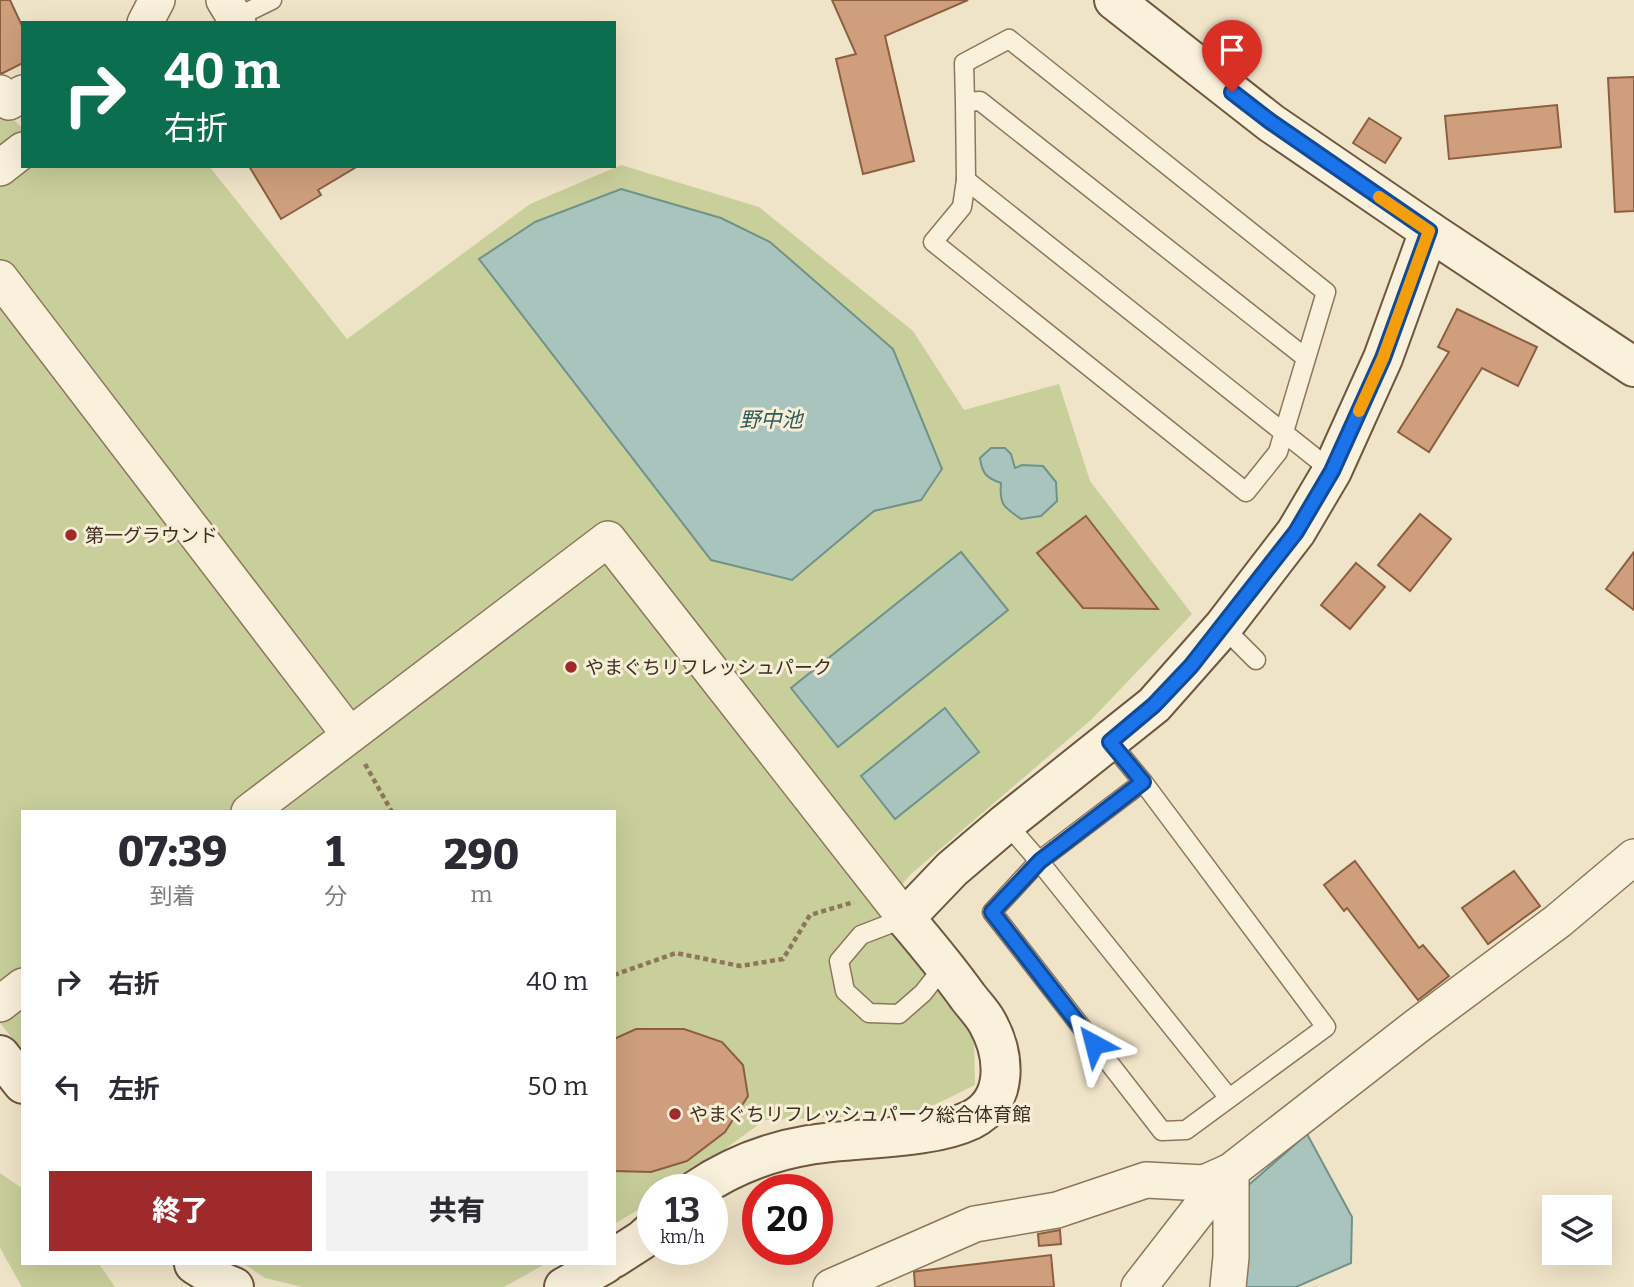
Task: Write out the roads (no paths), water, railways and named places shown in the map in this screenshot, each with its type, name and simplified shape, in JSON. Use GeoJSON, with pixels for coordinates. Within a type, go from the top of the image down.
{"type":"FeatureCollection","features":[{"type":"Feature","properties":{"kind":"street"},"geometry":{"type":"LineString","coordinates":[[146,21],[157,0]]}},
{"type":"Feature","properties":{"kind":"street"},"geometry":{"type":"LineString","coordinates":[[1114,0],[1271,122],[1634,367]]}},
{"type":"Feature","properties":{"kind":"street"},"geometry":{"type":"LineString","coordinates":[[0,93],[9,102],[21,94]]}},
{"type":"Feature","properties":{"kind":"street"},"geometry":{"type":"LineString","coordinates":[[0,168],[21,152]]}},
{"type":"Feature","properties":{"kind":"street"},"geometry":{"type":"LineString","coordinates":[[895,905],[952,869],[1154,705],[1223,627],[1296,532],[1332,471],[1383,358],[1429,231]]}},
{"type":"Feature","properties":{"kind":"street"},"geometry":{"type":"LineString","coordinates":[[0,278],[349,734]]}},
{"type":"Feature","properties":{"kind":"street"},"geometry":{"type":"LineString","coordinates":[[252,810],[608,539],[945,965],[987,1023],[1000,1059],[1001,1084],[989,1106],[973,1119],[941,1130],[809,1145],[764,1155],[720,1174]]}},
{"type":"Feature","properties":{"kind":"street"},"geometry":{"type":"LineString","coordinates":[[1139,1287],[1231,1171],[1417,1026],[1559,921],[1634,857]]}},
{"type":"Feature","properties":{"kind":"street"},"geometry":{"type":"LineString","coordinates":[[0,1004],[21,988]]}},
{"type":"Feature","properties":{"kind":"street"},"geometry":{"type":"LineString","coordinates":[[0,1055],[21,1081]]}},
{"type":"Feature","properties":{"kind":"street"},"geometry":{"type":"LineString","coordinates":[[831,1287],[975,1224],[1056,1210],[1146,1181],[1204,1184],[1231,1171]]}},
{"type":"Feature","properties":{"kind":"street"},"geometry":{"type":"LineString","coordinates":[[1227,1287],[1231,1257],[1231,1171]]}},
{"type":"Feature","properties":{"kind":"street"},"geometry":{"type":"LineString","coordinates":[[616,1257],[637,1243]]}},
{"type":"Feature","properties":{"kind":"street"},"geometry":{"type":"LineString","coordinates":[[196,1265],[234,1287]]}},
{"type":"Feature","properties":{"kind":"street"},"geometry":{"type":"LineString","coordinates":[[564,1287],[603,1265]]}},
{"type":"Feature","properties":{"kind":"lane"},"geometry":{"type":"LineString","coordinates":[[232,13],[272,0]]}},
{"type":"Feature","properties":{"kind":"lane"},"geometry":{"type":"LineString","coordinates":[[1009,39],[1326,292],[1278,452],[1246,492],[933,242],[962,207],[966,180],[965,102],[964,63],[1009,39]]}},
{"type":"Feature","properties":{"kind":"lane"},"geometry":{"type":"LineString","coordinates":[[965,102],[981,101],[1306,358]]}},
{"type":"Feature","properties":{"kind":"lane"},"geometry":{"type":"LineString","coordinates":[[966,180],[1332,471]]}},
{"type":"Feature","properties":{"kind":"lane"},"geometry":{"type":"LineString","coordinates":[[1223,627],[1256,660]]}},
{"type":"Feature","properties":{"kind":"lane"},"geometry":{"type":"LineString","coordinates":[[1110,742],[1143,782],[1326,1027],[1186,1130],[1161,1131],[992,912],[1040,861],[1143,782]]}},
{"type":"Feature","properties":{"kind":"lane"},"geometry":{"type":"LineString","coordinates":[[1006,823],[1040,861],[1229,1098]]}},
{"type":"Feature","properties":{"kind":"lane"},"geometry":{"type":"LineString","coordinates":[[895,905],[861,935],[839,961],[845,991],[869,1013],[899,1014],[923,993],[945,965]]}},
{"type":"Feature","properties":{"kind":"water","name":"野中池"},"geometry":{"type":"Polygon","coordinates":[[[621,189],[721,218],[770,242],[893,349],[942,469],[921,500],[874,511],[792,580],[711,560],[479,259],[535,222],[621,189]]]}},
{"type":"Feature","properties":{"kind":"water"},"geometry":{"type":"Polygon","coordinates":[[[991,448],[1005,448],[1011,454],[1015,468],[1022,465],[1043,466],[1056,482],[1057,501],[1041,516],[1021,519],[1010,511],[1002,501],[1001,483],[988,477],[982,468],[980,458],[991,448]]]}},
{"type":"Feature","properties":{"kind":"water"},"geometry":{"type":"Polygon","coordinates":[[[961,552],[1008,610],[838,747],[791,688],[961,552]]]}},
{"type":"Feature","properties":{"kind":"water"},"geometry":{"type":"Polygon","coordinates":[[[945,708],[979,752],[895,819],[861,776],[945,708]]]}},
{"type":"Feature","properties":{"kind":"water"},"geometry":{"type":"Polygon","coordinates":[[[1307,1134],[1352,1217],[1351,1263],[1296,1287],[1241,1287],[1244,1189],[1307,1134]]]}},
{"type":"Feature","properties":{"kind":"place","name":"第一グラウンド"},"geometry":{"type":"Point","coordinates":[71,535]}},
{"type":"Feature","properties":{"kind":"place","name":"やまぐちリフレッシュパーク"},"geometry":{"type":"Point","coordinates":[571,667]}},
{"type":"Feature","properties":{"kind":"place","name":"やまぐちリフレッシュパーク総合体育館"},"geometry":{"type":"Point","coordinates":[675,1114]}}]}
